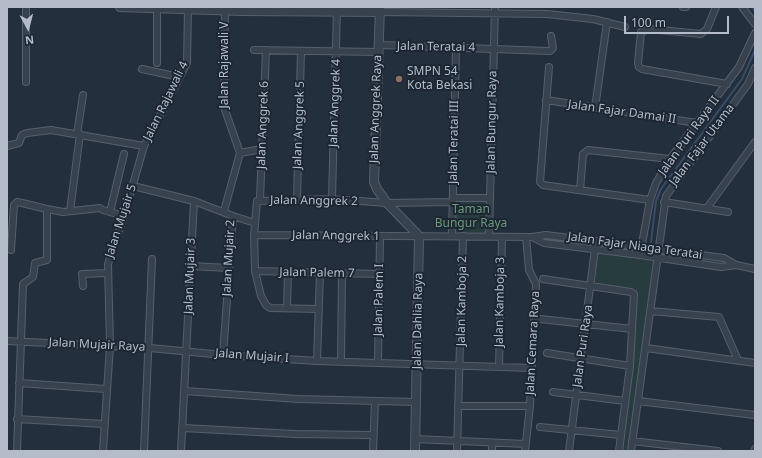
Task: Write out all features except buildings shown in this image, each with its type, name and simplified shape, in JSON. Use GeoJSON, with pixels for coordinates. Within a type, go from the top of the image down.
{"type":"FeatureCollection","features":[{"type":"Feature","properties":{"kind":"street"},"geometry":{"type":"LineString","coordinates":[[26,7],[26,82]]}},
{"type":"Feature","properties":{"kind":"street"},"geometry":{"type":"LineString","coordinates":[[120,7],[188,9],[208,8],[242,11],[252,11],[265,8],[495,10],[547,14],[607,22],[625,27]]}},
{"type":"Feature","properties":{"kind":"street"},"geometry":{"type":"LineString","coordinates":[[716,7],[707,29],[701,34],[649,29],[641,32],[638,63],[639,67],[642,69],[727,84]]}},
{"type":"Feature","properties":{"kind":"street"},"geometry":{"type":"LineString","coordinates":[[742,7],[755,24]]}},
{"type":"Feature","properties":{"kind":"street"},"geometry":{"type":"LineString","coordinates":[[156,63],[157,8]]}},
{"type":"Feature","properties":{"kind":"street","name":"Jalan Rajawali 4"},"geometry":{"type":"LineString","coordinates":[[144,146],[187,63],[188,9]]}},
{"type":"Feature","properties":{"kind":"street","name":"Jalan Anggrek 4"},"geometry":{"type":"LineString","coordinates":[[332,199],[337,9]]}},
{"type":"Feature","properties":{"kind":"street","name":"Jalan Anggrek Raya"},"geometry":{"type":"LineString","coordinates":[[380,9],[374,182],[387,203]]}},
{"type":"Feature","properties":{"kind":"street","name":"Jalan Rajawali V"},"geometry":{"type":"LineString","coordinates":[[225,10],[224,107],[242,152]]}},
{"type":"Feature","properties":{"kind":"street","name":"Jalan Bungur Raya"},"geometry":{"type":"LineString","coordinates":[[489,236],[495,10]]}},
{"type":"Feature","properties":{"kind":"street"},"geometry":{"type":"LineString","coordinates":[[595,108],[607,22]]}},
{"type":"Feature","properties":{"kind":"street","name":"Jalan Puri Raya II"},"geometry":{"type":"LineString","coordinates":[[643,256],[650,200],[656,183],[670,159],[739,67],[755,33]]}},
{"type":"Feature","properties":{"kind":"street","name":"Jalan Teratai 4"},"geometry":{"type":"LineString","coordinates":[[254,50],[336,52],[378,49],[456,47],[550,51],[553,48],[552,36]]}},
{"type":"Feature","properties":{"kind":"street","name":"Jalan Teratai III"},"geometry":{"type":"LineString","coordinates":[[452,236],[456,47]]}},
{"type":"Feature","properties":{"kind":"street","name":"Jalan Anggrek 6"},"geometry":{"type":"LineString","coordinates":[[260,200],[266,50]]}},
{"type":"Feature","properties":{"kind":"street","name":"Jalan Anggrek 5"},"geometry":{"type":"LineString","coordinates":[[297,200],[301,51]]}},
{"type":"Feature","properties":{"kind":"street"},"geometry":{"type":"LineString","coordinates":[[549,67],[540,182],[543,185],[650,200]]}},
{"type":"Feature","properties":{"kind":"street","name":"Jalan Fajar Utama"},"geometry":{"type":"LineString","coordinates":[[656,257],[664,202],[669,189],[752,84],[755,68]]}},
{"type":"Feature","properties":{"kind":"street"},"geometry":{"type":"LineString","coordinates":[[142,69],[179,77]]}},
{"type":"Feature","properties":{"kind":"street"},"geometry":{"type":"LineString","coordinates":[[70,211],[83,95]]}},
{"type":"Feature","properties":{"kind":"street","name":"Jalan Fajar Damai II"},"geometry":{"type":"LineString","coordinates":[[546,100],[697,123]]}},
{"type":"Feature","properties":{"kind":"street"},"geometry":{"type":"LineString","coordinates":[[7,146],[16,145],[19,143],[22,135],[27,133],[51,130],[144,146]]}},
{"type":"Feature","properties":{"kind":"street"},"geometry":{"type":"LineString","coordinates":[[707,208],[755,142]]}},
{"type":"Feature","properties":{"kind":"street","name":"Jalan Mujair 5"},"geometry":{"type":"LineString","coordinates":[[102,451],[110,346],[108,264],[124,216],[144,146]]}},
{"type":"Feature","properties":{"kind":"street"},"geometry":{"type":"LineString","coordinates":[[224,211],[242,152],[262,149]]}},
{"type":"Feature","properties":{"kind":"street"},"geometry":{"type":"LineString","coordinates":[[580,190],[583,154],[588,150],[670,159]]}},
{"type":"Feature","properties":{"kind":"street"},"geometry":{"type":"LineString","coordinates":[[110,212],[124,154]]}},
{"type":"Feature","properties":{"kind":"street","name":"Jalan Mujair 2"},"geometry":{"type":"LineString","coordinates":[[133,186],[194,201],[224,211],[233,216],[223,355]]}},
{"type":"Feature","properties":{"kind":"street","name":"Jalan Anggrek 2"},"geometry":{"type":"LineString","coordinates":[[287,308],[270,308],[266,305],[261,296],[255,271],[254,235],[255,204],[260,200],[332,199],[387,203],[490,198]]}},
{"type":"Feature","properties":{"kind":"street","name":"Jalan Mujair 3"},"geometry":{"type":"LineString","coordinates":[[181,451],[194,201]]}},
{"type":"Feature","properties":{"kind":"street"},"geometry":{"type":"LineString","coordinates":[[11,250],[14,205],[16,202],[63,212],[100,208],[124,216]]}},
{"type":"Feature","properties":{"kind":"street"},"geometry":{"type":"LineString","coordinates":[[664,202],[728,212]]}},
{"type":"Feature","properties":{"kind":"street"},"geometry":{"type":"LineString","coordinates":[[387,203],[419,236]]}},
{"type":"Feature","properties":{"kind":"street"},"geometry":{"type":"LineString","coordinates":[[16,451],[22,341],[23,284],[33,277],[35,263],[47,260],[47,209]]}},
{"type":"Feature","properties":{"kind":"street"},"geometry":{"type":"LineString","coordinates":[[233,216],[255,223]]}},
{"type":"Feature","properties":{"kind":"street","name":"Jalan Fajar Niaga Teratai"},"geometry":{"type":"LineString","coordinates":[[419,236],[529,237],[546,234],[724,258],[736,265],[755,270]]}},
{"type":"Feature","properties":{"kind":"street","name":"Jalan Anggrek 1"},"geometry":{"type":"LineString","coordinates":[[254,235],[380,237],[419,236]]}},
{"type":"Feature","properties":{"kind":"street","name":"Jalan Dahlia Raya"},"geometry":{"type":"LineString","coordinates":[[415,451],[419,236]]}},
{"type":"Feature","properties":{"kind":"street","name":"Jalan Kamboja 2"},"geometry":{"type":"LineString","coordinates":[[457,451],[463,236]]}},
{"type":"Feature","properties":{"kind":"street","name":"Jalan Kamboja 3"},"geometry":{"type":"LineString","coordinates":[[499,367],[502,236]]}},
{"type":"Feature","properties":{"kind":"street","name":"Jalan Palem I"},"geometry":{"type":"LineString","coordinates":[[378,363],[380,237]]}},
{"type":"Feature","properties":{"kind":"street","name":"Jalan Fajar Niaga Teratai"},"geometry":{"type":"LineString","coordinates":[[529,237],[544,243],[721,267],[736,265]]}},
{"type":"Feature","properties":{"kind":"street","name":"Jalan Cemara Raya"},"geometry":{"type":"LineString","coordinates":[[525,448],[530,406],[536,284],[529,270],[529,237]]}},
{"type":"Feature","properties":{"kind":"street","name":"Jalan Puri Raya"},"geometry":{"type":"LineString","coordinates":[[569,451],[596,241]]}},
{"type":"Feature","properties":{"kind":"street"},"geometry":{"type":"LineString","coordinates":[[631,451],[646,348],[656,257]]}},
{"type":"Feature","properties":{"kind":"street"},"geometry":{"type":"LineString","coordinates":[[144,451],[150,348],[152,259]]}},
{"type":"Feature","properties":{"kind":"street"},"geometry":{"type":"LineString","coordinates":[[191,266],[229,268]]}},
{"type":"Feature","properties":{"kind":"street","name":"Jalan Palem 7"},"geometry":{"type":"LineString","coordinates":[[255,271],[379,274]]}},
{"type":"Feature","properties":{"kind":"street"},"geometry":{"type":"LineString","coordinates":[[288,272],[287,308],[319,309]]}},
{"type":"Feature","properties":{"kind":"street"},"geometry":{"type":"LineString","coordinates":[[83,286],[82,274],[108,273]]}},
{"type":"Feature","properties":{"kind":"street"},"geometry":{"type":"LineString","coordinates":[[317,361],[320,273]]}},
{"type":"Feature","properties":{"kind":"street"},"geometry":{"type":"LineString","coordinates":[[341,362],[342,273]]}},
{"type":"Feature","properties":{"kind":"street"},"geometry":{"type":"LineString","coordinates":[[543,279],[631,292],[634,294],[630,366],[619,451]]}},
{"type":"Feature","properties":{"kind":"street"},"geometry":{"type":"LineString","coordinates":[[650,311],[719,317],[738,360]]}},
{"type":"Feature","properties":{"kind":"street"},"geometry":{"type":"LineString","coordinates":[[540,319],[632,330]]}},
{"type":"Feature","properties":{"kind":"street","name":"Jalan Mujair Raya"},"geometry":{"type":"LineString","coordinates":[[7,341],[187,350]]}},
{"type":"Feature","properties":{"kind":"street"},"geometry":{"type":"LineString","coordinates":[[646,348],[755,362]]}},
{"type":"Feature","properties":{"kind":"street","name":"Jalan Mujair I"},"geometry":{"type":"LineString","coordinates":[[187,350],[223,355],[317,361],[532,368]]}},
{"type":"Feature","properties":{"kind":"street"},"geometry":{"type":"LineString","coordinates":[[547,354],[630,366]]}},
{"type":"Feature","properties":{"kind":"street"},"geometry":{"type":"LineString","coordinates":[[19,383],[106,389]]}},
{"type":"Feature","properties":{"kind":"street"},"geometry":{"type":"LineString","coordinates":[[185,391],[300,399],[416,402]]}},
{"type":"Feature","properties":{"kind":"street"},"geometry":{"type":"LineString","coordinates":[[553,392],[625,402]]}},
{"type":"Feature","properties":{"kind":"street"},"geometry":{"type":"LineString","coordinates":[[373,451],[375,401]]}},
{"type":"Feature","properties":{"kind":"street"},"geometry":{"type":"LineString","coordinates":[[638,401],[755,415]]}},
{"type":"Feature","properties":{"kind":"street"},"geometry":{"type":"LineString","coordinates":[[458,406],[530,406]]}},
{"type":"Feature","properties":{"kind":"street"},"geometry":{"type":"LineString","coordinates":[[17,419],[104,424]]}},
{"type":"Feature","properties":{"kind":"street"},"geometry":{"type":"LineString","coordinates":[[540,427],[621,435]]}},
{"type":"Feature","properties":{"kind":"street"},"geometry":{"type":"LineString","coordinates":[[183,428],[298,434],[373,435]]}},
{"type":"Feature","properties":{"kind":"street"},"geometry":{"type":"LineString","coordinates":[[415,439],[492,443],[525,448]]}},
{"type":"Feature","properties":{"kind":"street"},"geometry":{"type":"LineString","coordinates":[[632,441],[676,449],[718,451]]}},
{"type":"Feature","properties":{"kind":"street"},"geometry":{"type":"LineString","coordinates":[[492,443],[492,451]]}},
{"type":"Feature","properties":{"kind":"green space","name":"Taman Bungur Raya"},"geometry":{"type":"Polygon","coordinates":[[[454,200],[489,200],[488,235],[453,234],[454,200]]]}},
{"type":"Feature","properties":{"kind":"green space"},"geometry":{"type":"Polygon","coordinates":[[[546,236],[593,242],[593,247],[544,241],[537,238],[546,236]]]}},
{"type":"Feature","properties":{"kind":"green space"},"geometry":{"type":"Polygon","coordinates":[[[661,251],[723,260],[731,264],[721,266],[660,256],[661,251]]]}},
{"type":"Feature","properties":{"kind":"green space"},"geometry":{"type":"Polygon","coordinates":[[[597,252],[655,259],[629,451],[622,451],[632,366],[636,291],[595,284],[597,252]]]}},
{"type":"Feature","properties":{"kind":"waterway"},"geometry":{"type":"LineString","coordinates":[[752,7],[755,11]]}},
{"type":"Feature","properties":{"kind":"waterway"},"geometry":{"type":"LineString","coordinates":[[651,242],[656,201],[661,189],[742,79],[755,50]]}},
{"type":"Feature","properties":{"kind":"place","name":"SMPN 54 Kota Bekasi"},"geometry":{"type":"Point","coordinates":[399,79]}}]}
